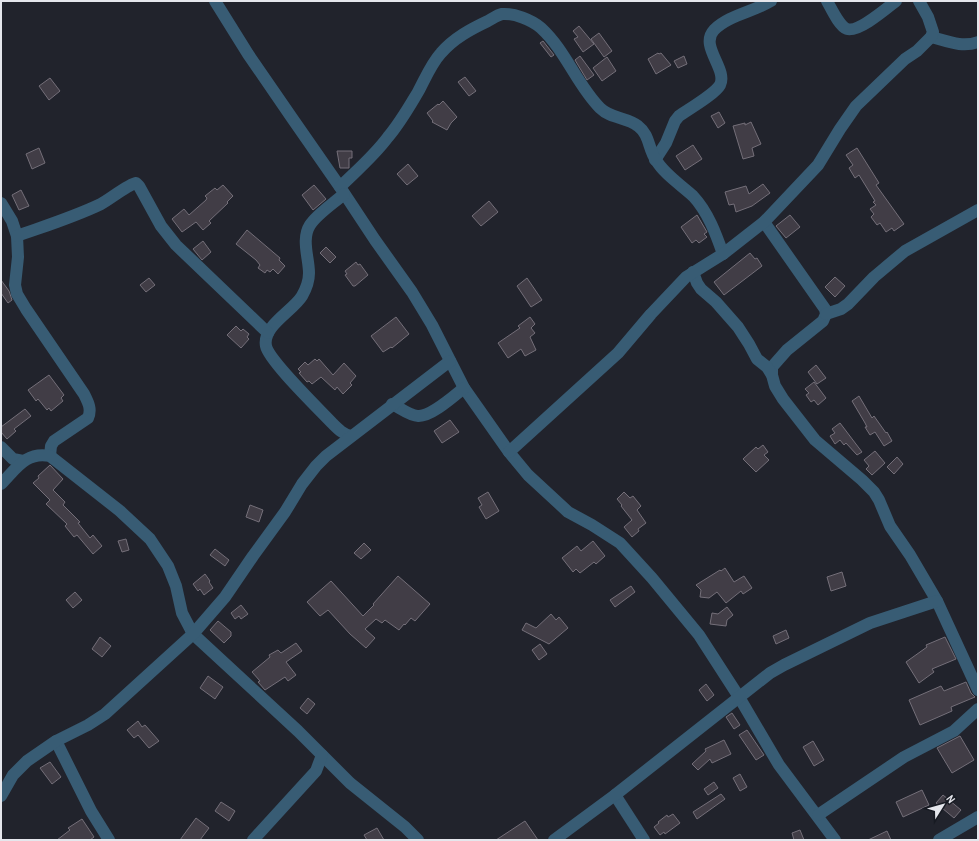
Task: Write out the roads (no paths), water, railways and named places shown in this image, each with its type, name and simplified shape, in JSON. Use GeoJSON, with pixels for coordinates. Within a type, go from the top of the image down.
{"type":"FeatureCollection","features":[{"type":"Feature","properties":{"kind":"street"},"geometry":{"type":"LineString","coordinates":[[215,1],[248,54],[342,190],[374,240],[412,292],[432,325],[464,388],[509,452],[528,475],[568,512],[609,535],[620,543],[633,556],[699,635],[739,697],[779,765],[818,815],[835,840]]}},
{"type":"Feature","properties":{"kind":"street"},"geometry":{"type":"LineString","coordinates":[[655,160],[666,143],[675,121],[679,116],[717,90],[721,84],[722,77],[709,39],[713,31],[724,22],[760,8],[771,1]]}},
{"type":"Feature","properties":{"kind":"street"},"geometry":{"type":"LineString","coordinates":[[827,1],[842,26],[848,30],[853,30],[864,25],[896,1]]}},
{"type":"Feature","properties":{"kind":"street"},"geometry":{"type":"LineString","coordinates":[[509,452],[618,353],[666,296],[693,272],[723,254],[764,222],[818,165],[856,106],[905,59],[917,51],[931,37],[933,32],[928,17],[919,1]]}},
{"type":"Feature","properties":{"kind":"street"},"geometry":{"type":"LineString","coordinates":[[351,436],[340,432],[268,353],[265,344],[268,334],[274,324],[301,297],[307,285],[309,273],[306,243],[307,232],[311,224],[388,139],[441,53],[462,34],[501,14],[526,19],[540,27],[553,41],[590,96],[600,108],[612,117],[631,122],[642,130],[648,140],[655,160],[670,176],[694,197],[707,215],[723,254]]}},
{"type":"Feature","properties":{"kind":"street"},"geometry":{"type":"LineString","coordinates":[[931,37],[967,45],[978,42]]}},
{"type":"Feature","properties":{"kind":"street"},"geometry":{"type":"LineString","coordinates":[[16,236],[80,214],[103,203],[132,184],[136,183],[161,226],[176,245],[268,334]]}},
{"type":"Feature","properties":{"kind":"street"},"geometry":{"type":"LineString","coordinates":[[1,203],[12,221],[16,236],[18,256],[15,285],[17,294],[43,335],[84,394],[90,406],[88,418],[54,441],[51,446],[50,456]]}},
{"type":"Feature","properties":{"kind":"street"},"geometry":{"type":"LineString","coordinates":[[826,314],[841,309],[848,304],[874,276],[905,251],[978,210]]}},
{"type":"Feature","properties":{"kind":"street"},"geometry":{"type":"LineString","coordinates":[[764,222],[825,309],[826,314],[823,321],[787,350],[772,367],[772,375],[775,386],[783,399],[815,440],[874,492],[890,526],[910,555],[974,669],[978,690]]}},
{"type":"Feature","properties":{"kind":"street"},"geometry":{"type":"LineString","coordinates":[[693,272],[700,287],[716,302],[738,327],[757,359],[767,367],[772,375]]}},
{"type":"Feature","properties":{"kind":"street"},"geometry":{"type":"LineString","coordinates":[[1,796],[13,775],[32,757],[56,741],[88,725],[105,714],[193,634],[225,597],[316,466],[351,436],[450,360]]}},
{"type":"Feature","properties":{"kind":"street"},"geometry":{"type":"LineString","coordinates":[[392,404],[410,414],[419,416],[427,414],[443,405],[464,388]]}},
{"type":"Feature","properties":{"kind":"street"},"geometry":{"type":"LineString","coordinates":[[1,447],[13,459],[23,461]]}},
{"type":"Feature","properties":{"kind":"street"},"geometry":{"type":"LineString","coordinates":[[1,484],[23,461],[41,454],[50,456],[120,511],[150,539],[168,566],[176,586],[182,613],[193,634],[298,731],[350,783],[405,827],[418,840]]}},
{"type":"Feature","properties":{"kind":"street"},"geometry":{"type":"LineString","coordinates":[[554,840],[615,795],[770,673],[870,622],[937,601]]}},
{"type":"Feature","properties":{"kind":"street"},"geometry":{"type":"LineString","coordinates":[[818,815],[904,757],[954,731],[978,709]]}},
{"type":"Feature","properties":{"kind":"street"},"geometry":{"type":"LineString","coordinates":[[56,741],[91,811],[109,840]]}},
{"type":"Feature","properties":{"kind":"street"},"geometry":{"type":"LineString","coordinates":[[253,840],[316,772],[322,755]]}},
{"type":"Feature","properties":{"kind":"street"},"geometry":{"type":"LineString","coordinates":[[316,772],[334,768]]}},
{"type":"Feature","properties":{"kind":"street"},"geometry":{"type":"LineString","coordinates":[[615,795],[644,840]]}},
{"type":"Feature","properties":{"kind":"street"},"geometry":{"type":"LineString","coordinates":[[939,840],[978,817]]}}]}
